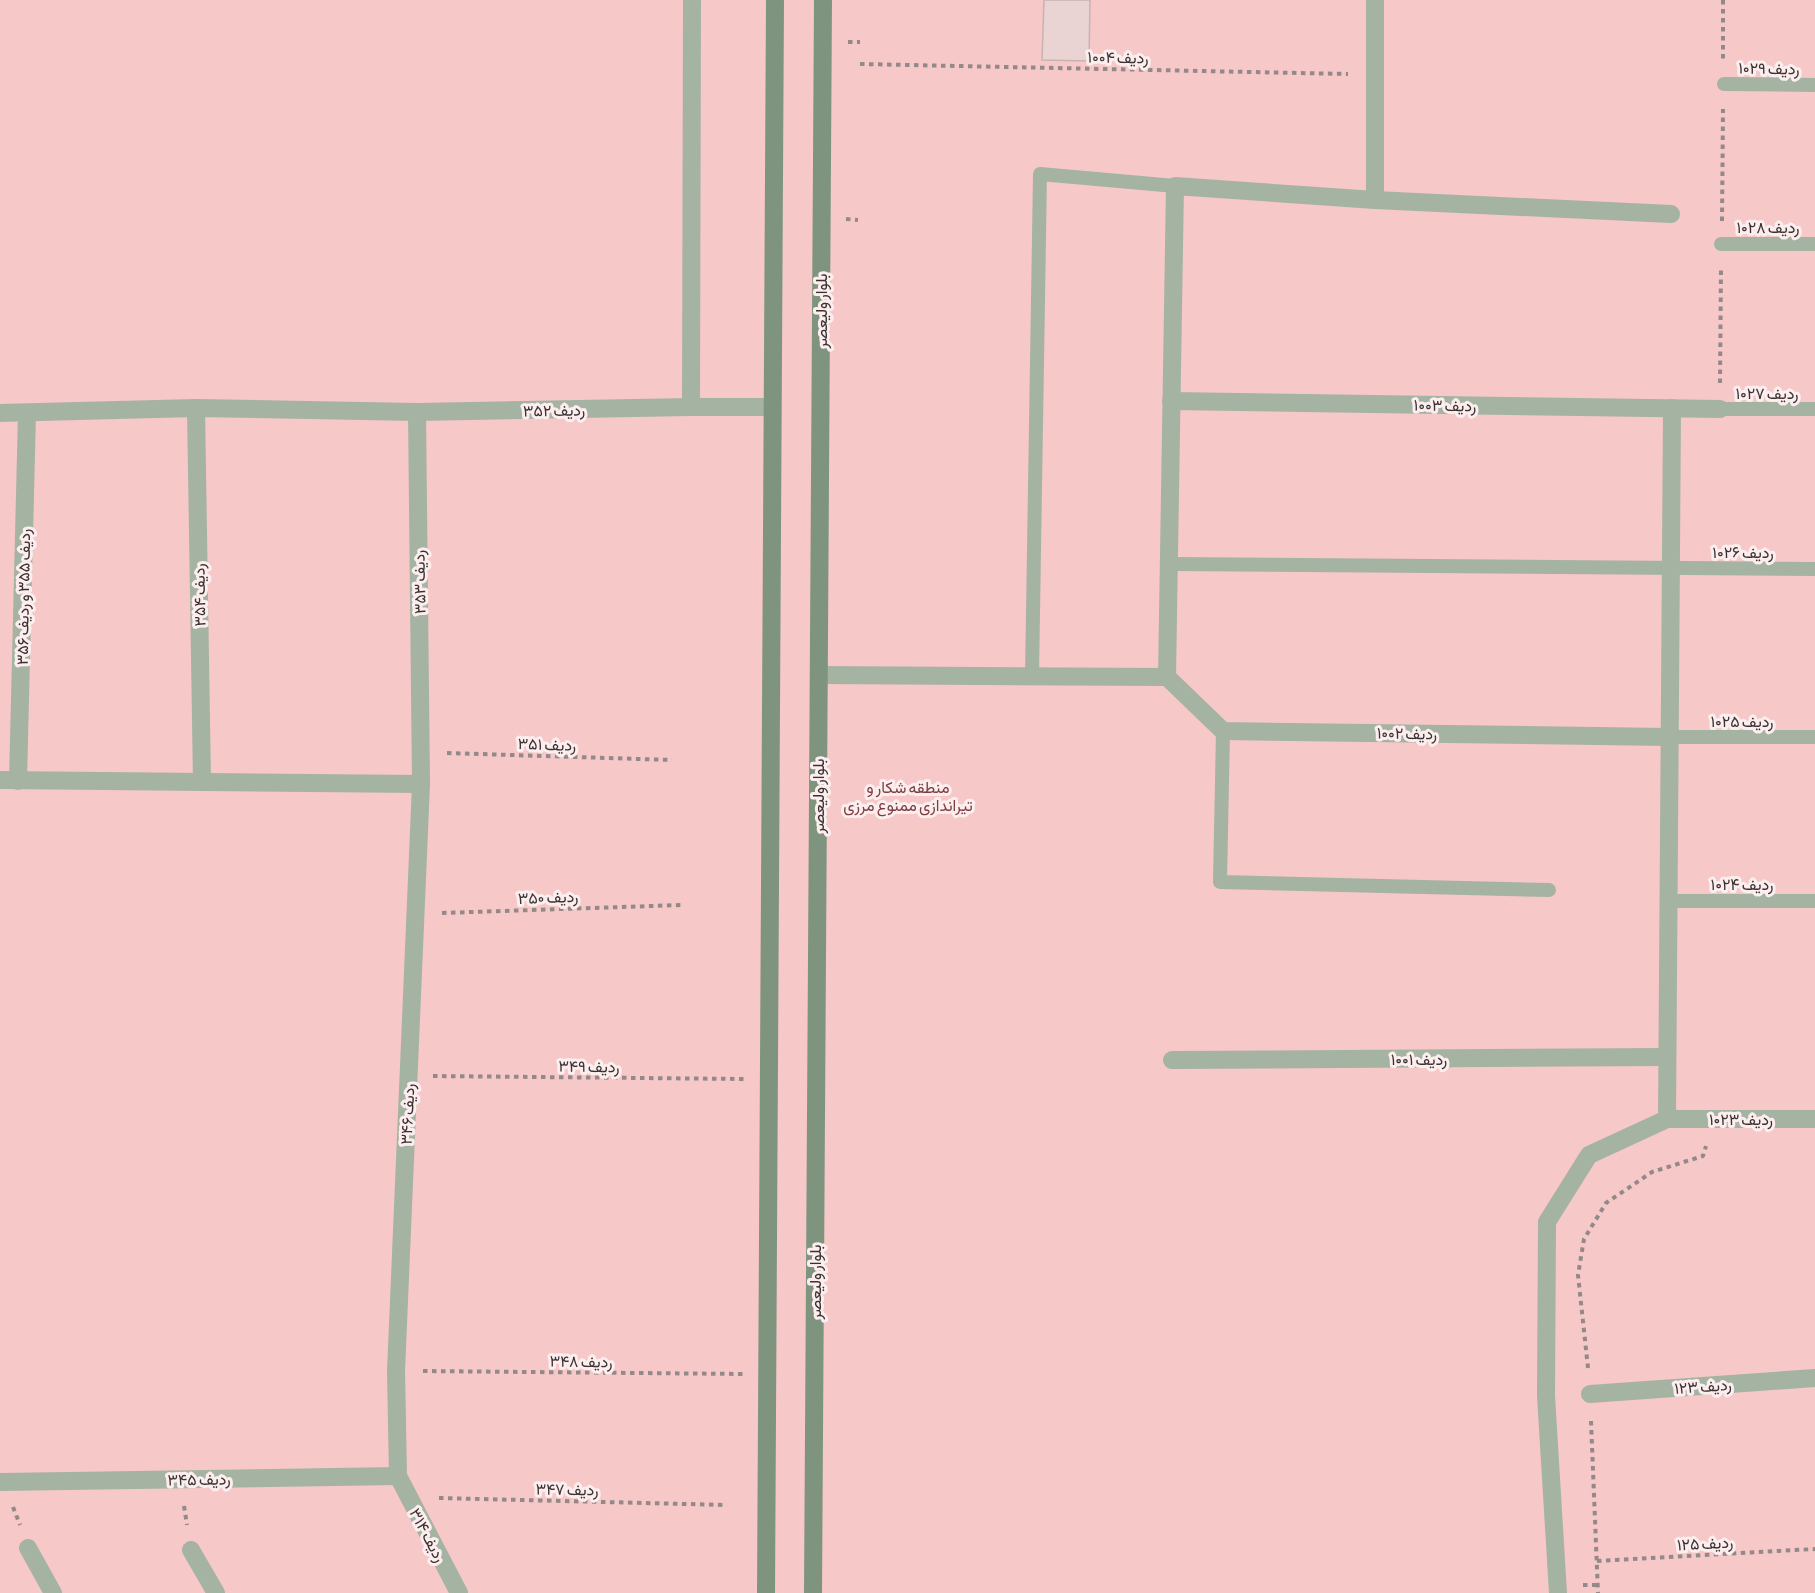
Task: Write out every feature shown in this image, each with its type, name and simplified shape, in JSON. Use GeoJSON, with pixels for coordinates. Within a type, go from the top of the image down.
{"type":"FeatureCollection","features":[{"type":"Feature","properties":{"kind":"street"},"geometry":{"type":"LineString","coordinates":[[692,0],[692,407]]}},
{"type":"Feature","properties":{"kind":"street"},"geometry":{"type":"LineString","coordinates":[[765,1593],[775,0]]}},
{"type":"Feature","properties":{"kind":"street","name":"بلوار ولیعصر"},"geometry":{"type":"LineString","coordinates":[[813,1593],[823,0]]}},
{"type":"Feature","properties":{"kind":"street"},"geometry":{"type":"LineString","coordinates":[[1375,200],[1376,0]]}},
{"type":"Feature","properties":{"kind":"street"},"geometry":{"type":"LineString","coordinates":[[1167,676],[1176,186],[1375,200],[1671,214]]}},
{"type":"Feature","properties":{"kind":"street","name":"ردیف ۱۰۰۳"},"geometry":{"type":"LineString","coordinates":[[1171,401],[1720,409]]}},
{"type":"Feature","properties":{"kind":"street","name":"ردیف ۳۵۲"},"geometry":{"type":"LineString","coordinates":[[0,413],[196,408],[417,412],[772,407]]}},
{"type":"Feature","properties":{"kind":"street","name":"ردیف ۳۵۴"},"geometry":{"type":"LineString","coordinates":[[196,408],[202,782]]}},
{"type":"Feature","properties":{"kind":"street"},"geometry":{"type":"LineString","coordinates":[[1558,1593],[1546,1396],[1547,1222],[1589,1155],[1667,1119],[1672,408]]}},
{"type":"Feature","properties":{"kind":"street","name":"ردیف ۳۵۳"},"geometry":{"type":"LineString","coordinates":[[417,412],[422,752]]}},
{"type":"Feature","properties":{"kind":"street","name":"ردیف ۳۵۵ و ردیف ۳۵۶"},"geometry":{"type":"LineString","coordinates":[[9,781],[27,413]]}},
{"type":"Feature","properties":{"kind":"street"},"geometry":{"type":"LineString","coordinates":[[819,675],[1167,676],[1223,731]]}},
{"type":"Feature","properties":{"kind":"street","name":"ردیف ۱۰۰۲"},"geometry":{"type":"LineString","coordinates":[[1223,731],[1670,737]]}},
{"type":"Feature","properties":{"kind":"street","name":"ردیف ۳۴۶"},"geometry":{"type":"LineString","coordinates":[[398,1476],[396,1371],[422,752]]}},
{"type":"Feature","properties":{"kind":"street"},"geometry":{"type":"LineString","coordinates":[[9,781],[421,784]]}},
{"type":"Feature","properties":{"kind":"street","name":"ردیف ۱۰۰۱"},"geometry":{"type":"LineString","coordinates":[[1172,1060],[1667,1058]]}},
{"type":"Feature","properties":{"kind":"street","name":"ردیف ۱۰۲۳"},"geometry":{"type":"LineString","coordinates":[[1667,1119],[1815,1119]]}},
{"type":"Feature","properties":{"kind":"street","name":"ردیف ۱۲۳"},"geometry":{"type":"LineString","coordinates":[[1590,1394],[1815,1378]]}},
{"type":"Feature","properties":{"kind":"street","name":"ردیف ۳۴۵"},"geometry":{"type":"LineString","coordinates":[[2,1482],[398,1476]]}},
{"type":"Feature","properties":{"kind":"street","name":"ردیف ۳۱۴"},"geometry":{"type":"LineString","coordinates":[[398,1476],[459,1593]]}},
{"type":"Feature","properties":{"kind":"street"},"geometry":{"type":"LineString","coordinates":[[28,1548],[53,1593]]}},
{"type":"Feature","properties":{"kind":"street"},"geometry":{"type":"LineString","coordinates":[[191,1550],[216,1593]]}},
{"type":"Feature","properties":{"kind":"lane","name":"ردیف ۱۰۲۹"},"geometry":{"type":"LineString","coordinates":[[1724,84],[1815,85]]}},
{"type":"Feature","properties":{"kind":"lane"},"geometry":{"type":"LineString","coordinates":[[1032,676],[1040,174],[1176,186]]}},
{"type":"Feature","properties":{"kind":"lane","name":"ردیف ۱۰۲۸"},"geometry":{"type":"LineString","coordinates":[[1721,244],[1815,244]]}},
{"type":"Feature","properties":{"kind":"lane","name":"ردیف ۱۰۲۷"},"geometry":{"type":"LineString","coordinates":[[1720,409],[1815,409]]}},
{"type":"Feature","properties":{"kind":"lane","name":"ردیف ۱۰۲۶"},"geometry":{"type":"LineString","coordinates":[[1169,564],[1815,568]]}},
{"type":"Feature","properties":{"kind":"lane"},"geometry":{"type":"LineString","coordinates":[[1223,731],[1220,882],[1549,890]]}},
{"type":"Feature","properties":{"kind":"lane","name":"ردیف ۱۰۲۵"},"geometry":{"type":"LineString","coordinates":[[1670,737],[1815,737]]}},
{"type":"Feature","properties":{"kind":"lane","name":"ردیف ۱۰۲۴"},"geometry":{"type":"LineString","coordinates":[[1668,901],[1815,901]]}},
{"type":"Feature","properties":{"kind":"path"},"geometry":{"type":"LineString","coordinates":[[1720,409],[1723,0]]}},
{"type":"Feature","properties":{"kind":"path","name":"ردیف ۱۰۰۴"},"geometry":{"type":"LineString","coordinates":[[860,64],[1375,74]]}},
{"type":"Feature","properties":{"kind":"path","name":"ردیف ۳۵۱"},"geometry":{"type":"LineString","coordinates":[[422,752],[672,760]]}},
{"type":"Feature","properties":{"kind":"path","name":"ردیف ۳۵۰"},"geometry":{"type":"LineString","coordinates":[[416,914],[681,905]]}},
{"type":"Feature","properties":{"kind":"path","name":"ردیف ۳۴۹"},"geometry":{"type":"LineString","coordinates":[[409,1076],[768,1078]]}},
{"type":"Feature","properties":{"kind":"path"},"geometry":{"type":"LineString","coordinates":[[1598,1593],[1590,1394],[1578,1275],[1584,1239],[1606,1203],[1652,1172],[1703,1156],[1714,1119]]}},
{"type":"Feature","properties":{"kind":"path","name":"ردیف ۳۴۸"},"geometry":{"type":"LineString","coordinates":[[396,1371],[767,1373]]}},
{"type":"Feature","properties":{"kind":"path"},"geometry":{"type":"LineString","coordinates":[[180,1479],[191,1550]]}},
{"type":"Feature","properties":{"kind":"path"},"geometry":{"type":"LineString","coordinates":[[2,1482],[28,1548]]}},
{"type":"Feature","properties":{"kind":"path","name":"ردیف ۳۴۷"},"geometry":{"type":"LineString","coordinates":[[407,1497],[727,1505]]}},
{"type":"Feature","properties":{"kind":"path","name":"ردیف ۱۲۵"},"geometry":{"type":"LineString","coordinates":[[1597,1561],[1815,1549]]}},
{"type":"Feature","properties":{"kind":"green space","name":"منطقه شکار و تیراندازی ممنوع مرزی"},"geometry":{"type":"Polygon","coordinates":[[[0,0],[1815,0],[1815,1593],[0,1593],[0,0]]]}},
{"type":"Feature","properties":{"kind":"building"},"geometry":{"type":"Polygon","coordinates":[[[1044,0],[1090,0],[1089,61],[1042,60],[1044,0]]]}}]}
